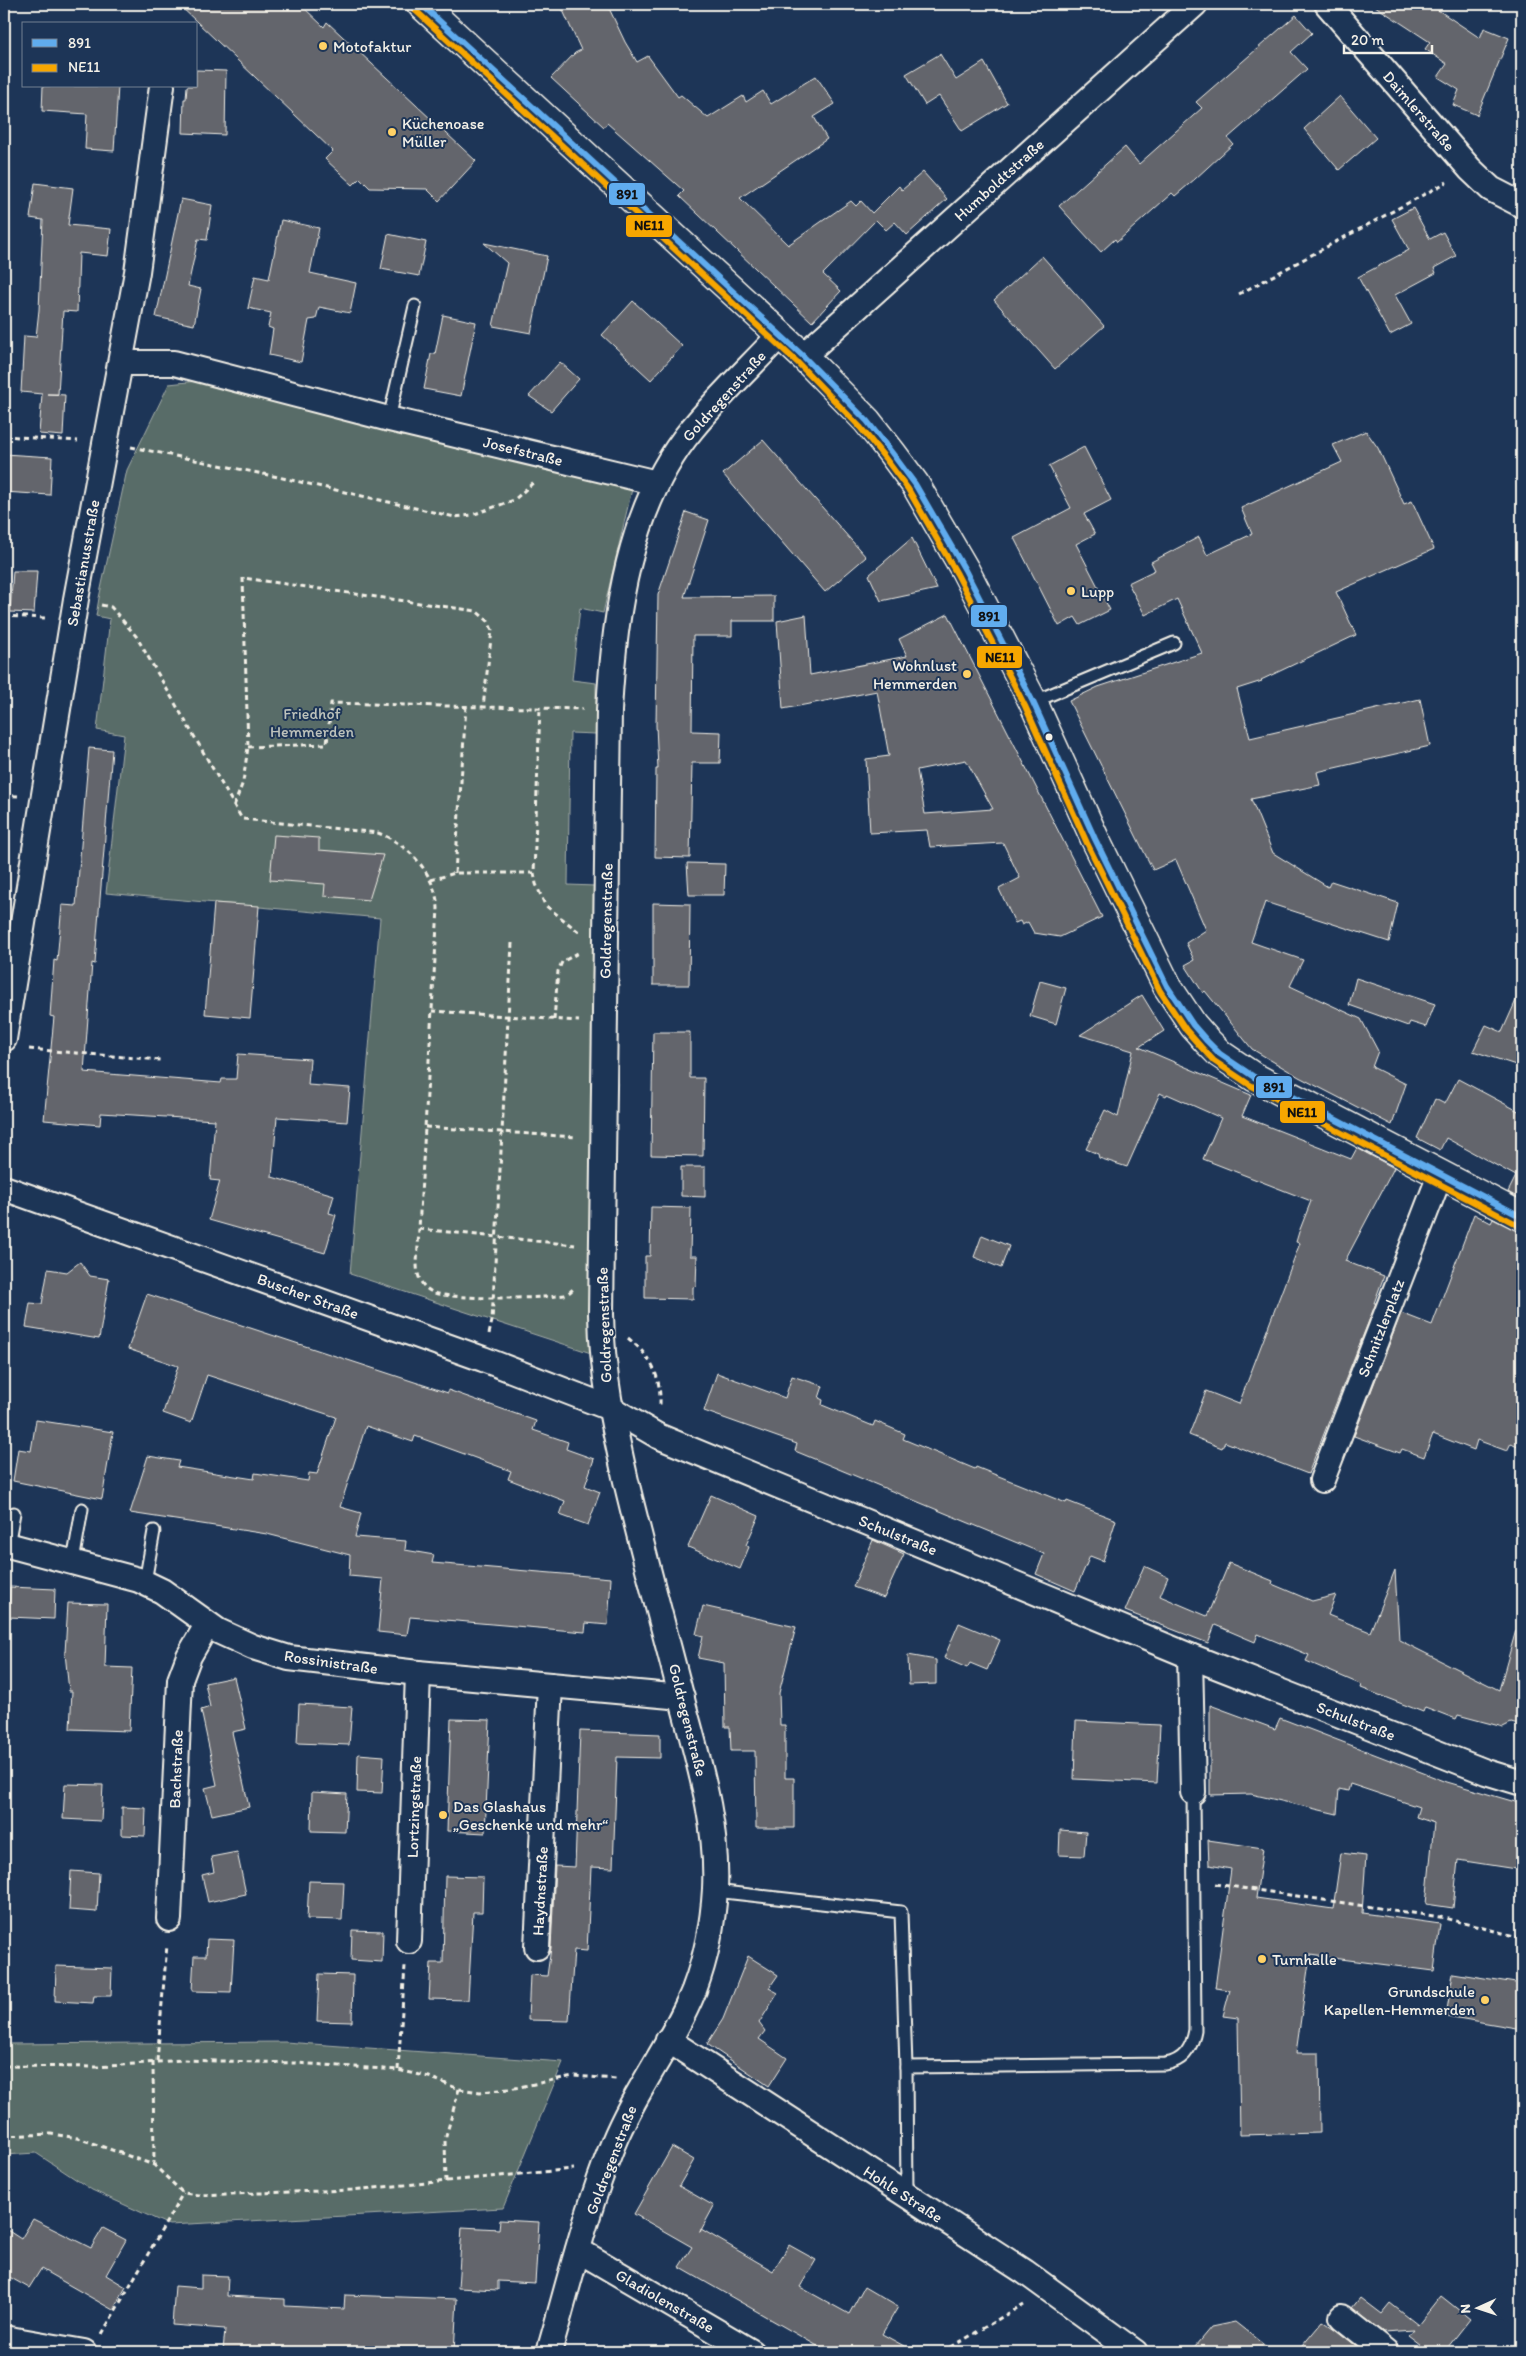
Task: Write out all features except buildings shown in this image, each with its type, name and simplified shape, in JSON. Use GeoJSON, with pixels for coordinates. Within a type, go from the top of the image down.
{"type":"FeatureCollection","features":[{"type":"Feature","properties":{"kind":"street"},"geometry":{"type":"LineString","coordinates":[[421,4],[803,356],[867,421],[915,484],[965,570],[1033,702],[1095,840],[1154,960],[1192,1025],[1220,1054],[1248,1073],[1522,1217]]}},
{"type":"Feature","properties":{"kind":"street","name":"Humboldtstraße"},"geometry":{"type":"LineString","coordinates":[[803,356],[1195,4]]}},
{"type":"Feature","properties":{"kind":"street","name":"Daimlerstraße"},"geometry":{"type":"LineString","coordinates":[[1327,4],[1470,169],[1491,188],[1522,205]]}},
{"type":"Feature","properties":{"kind":"street","name":"Sebastianusstraße"},"geometry":{"type":"LineString","coordinates":[[14,1044],[74,609],[105,442],[122,363],[151,182],[162,88]]}},
{"type":"Feature","properties":{"kind":"street","name":"Goldregenstraße"},"geometry":{"type":"LineString","coordinates":[[549,2352],[578,2250],[605,2166],[621,2125],[642,2083],[688,2003],[700,1972],[710,1932],[715,1891],[715,1847],[708,1800],[638,1534],[603,1368],[601,1314],[609,711],[613,645],[622,592],[636,542],[666,465],[691,429],[780,335]]}},
{"type":"Feature","properties":{"kind":"street","name":"Josefstraße"},"geometry":{"type":"LineString","coordinates":[[122,363],[174,363],[389,419],[657,484]]}},
{"type":"Feature","properties":{"kind":"street","name":"Schnitzlerplatz"},"geometry":{"type":"LineString","coordinates":[[1322,1480],[1440,1175]]}},
{"type":"Feature","properties":{"kind":"street","name":"Buscher Straße"},"geometry":{"type":"LineString","coordinates":[[4,1188],[483,1358],[610,1408]]}},
{"type":"Feature","properties":{"kind":"street","name":"Schulstraße"},"geometry":{"type":"LineString","coordinates":[[610,1408],[658,1436],[1190,1656],[1486,1772],[1522,1783]]}},
{"type":"Feature","properties":{"kind":"street","name":"Rossinistraße"},"geometry":{"type":"LineString","coordinates":[[6,1545],[146,1582],[162,1591],[207,1625],[241,1642],[289,1658],[418,1673],[682,1697]]}},
{"type":"Feature","properties":{"kind":"street","name":"Bachstraße"},"geometry":{"type":"LineString","coordinates":[[170,1919],[180,1680],[189,1656],[207,1625]]}},
{"type":"Feature","properties":{"kind":"street"},"geometry":{"type":"LineString","coordinates":[[1190,1656],[1193,1792]]}},
{"type":"Feature","properties":{"kind":"street","name":"Lortzingstraße"},"geometry":{"type":"LineString","coordinates":[[409,1941],[418,1673]]}},
{"type":"Feature","properties":{"kind":"street","name":"Haydnstraße"},"geometry":{"type":"LineString","coordinates":[[537,1947],[550,1685]]}},
{"type":"Feature","properties":{"kind":"street","name":"Hohle Straße"},"geometry":{"type":"LineString","coordinates":[[668,2040],[1050,2289],[1135,2352]]}},
{"type":"Feature","properties":{"kind":"street","name":"Gladiolenstraße"},"geometry":{"type":"LineString","coordinates":[[578,2250],[752,2352]]}},
{"type":"Feature","properties":{"kind":"street"},"geometry":{"type":"LineString","coordinates":[[1342,2317],[1386,2352]]}},
{"type":"Feature","properties":{"kind":"street"},"geometry":{"type":"LineString","coordinates":[[4,2338],[77,2351]]}},
{"type":"Feature","properties":{"kind":"lane"},"geometry":{"type":"LineString","coordinates":[[389,419],[415,306]]}},
{"type":"Feature","properties":{"kind":"lane"},"geometry":{"type":"LineString","coordinates":[[1033,702],[1174,643]]}},
{"type":"Feature","properties":{"kind":"lane"},"geometry":{"type":"LineString","coordinates":[[74,1562],[82,1509]]}},
{"type":"Feature","properties":{"kind":"lane"},"geometry":{"type":"LineString","coordinates":[[6,1545],[14,1513]]}},
{"type":"Feature","properties":{"kind":"lane"},"geometry":{"type":"LineString","coordinates":[[146,1582],[154,1531]]}},
{"type":"Feature","properties":{"kind":"lane"},"geometry":{"type":"LineString","coordinates":[[906,2067],[1165,2064],[1180,2059],[1189,2050],[1195,2030],[1193,1792]]}},
{"type":"Feature","properties":{"kind":"lane"},"geometry":{"type":"LineString","coordinates":[[715,1891],[901,1912],[906,2067],[907,2197]]}},
{"type":"Feature","properties":{"kind":"path"},"geometry":{"type":"LineString","coordinates":[[1239,294],[1470,169]]}},
{"type":"Feature","properties":{"kind":"path"},"geometry":{"type":"LineString","coordinates":[[4,436],[105,442],[278,477],[455,518],[472,515],[514,500],[556,459]]}},
{"type":"Feature","properties":{"kind":"path"},"geometry":{"type":"LineString","coordinates":[[234,806],[243,782],[248,747],[243,578],[476,611],[488,621],[492,630],[483,706]]}},
{"type":"Feature","properties":{"kind":"path"},"geometry":{"type":"LineString","coordinates":[[4,616],[111,607],[136,636],[242,819],[378,833],[397,842],[408,850],[431,880],[438,908],[418,1229],[417,1269],[420,1281],[426,1289],[442,1295],[493,1298],[565,1294],[576,1285]]}},
{"type":"Feature","properties":{"kind":"path"},"geometry":{"type":"LineString","coordinates":[[248,747],[327,744],[331,703],[609,711]]}},
{"type":"Feature","properties":{"kind":"path"},"geometry":{"type":"LineString","coordinates":[[455,873],[466,706]]}},
{"type":"Feature","properties":{"kind":"path"},"geometry":{"type":"LineString","coordinates":[[540,708],[534,873],[545,905],[565,923],[576,929],[580,933],[581,940]]}},
{"type":"Feature","properties":{"kind":"path"},"geometry":{"type":"LineString","coordinates":[[431,880],[455,873],[534,873]]}},
{"type":"Feature","properties":{"kind":"path"},"geometry":{"type":"LineString","coordinates":[[483,1358],[492,1321],[512,943]]}},
{"type":"Feature","properties":{"kind":"path"},"geometry":{"type":"LineString","coordinates":[[554,1020],[558,971],[562,962],[581,951]]}},
{"type":"Feature","properties":{"kind":"path"},"geometry":{"type":"LineString","coordinates":[[432,1011],[582,1022]]}},
{"type":"Feature","properties":{"kind":"path"},"geometry":{"type":"LineString","coordinates":[[14,1044],[160,1060]]}},
{"type":"Feature","properties":{"kind":"path"},"geometry":{"type":"LineString","coordinates":[[425,1127],[580,1138]]}},
{"type":"Feature","properties":{"kind":"path"},"geometry":{"type":"LineString","coordinates":[[418,1229],[578,1246]]}},
{"type":"Feature","properties":{"kind":"path"},"geometry":{"type":"LineString","coordinates":[[601,1314],[644,1352],[655,1367],[660,1402],[658,1436]]}},
{"type":"Feature","properties":{"kind":"path"},"geometry":{"type":"LineString","coordinates":[[1194,1881],[1440,1917],[1522,1938]]}},
{"type":"Feature","properties":{"kind":"path"},"geometry":{"type":"LineString","coordinates":[[154,2165],[155,2062],[170,1919]]}},
{"type":"Feature","properties":{"kind":"path"},"geometry":{"type":"LineString","coordinates":[[398,2070],[403,1977],[409,1941]]}},
{"type":"Feature","properties":{"kind":"path"},"geometry":{"type":"LineString","coordinates":[[4,2066],[83,2068],[155,2062],[264,2062],[398,2070],[429,2077],[459,2089],[480,2092],[499,2091],[573,2076],[607,2077],[642,2083]]}},
{"type":"Feature","properties":{"kind":"path"},"geometry":{"type":"LineString","coordinates":[[446,2182],[445,2140],[459,2089]]}},
{"type":"Feature","properties":{"kind":"path"},"geometry":{"type":"LineString","coordinates":[[4,2136],[64,2135],[154,2165],[183,2192],[215,2194],[352,2190],[605,2166]]}},
{"type":"Feature","properties":{"kind":"path"},"geometry":{"type":"LineString","coordinates":[[102,2335],[183,2192]]}},
{"type":"Feature","properties":{"kind":"path"},"geometry":{"type":"LineString","coordinates":[[942,2352],[1050,2289]]}},
{"type":"Feature","properties":{"kind":"green space","name":"Friedhof Hemmerden"},"geometry":{"type":"Polygon","coordinates":[[[207,380],[632,489],[603,613],[580,608],[572,680],[596,683],[596,734],[570,733],[568,885],[595,886],[591,1353],[350,1274],[380,918],[106,893],[124,735],[97,730],[110,619],[96,616],[99,598],[127,470],[169,384],[207,380]]]}},
{"type":"Feature","properties":{"kind":"green space"},"geometry":{"type":"Polygon","coordinates":[[[285,2042],[563,2062],[503,2208],[169,2225],[92,2190],[36,2153],[4,2155],[4,2044],[285,2042]]]}},
{"type":"Feature","properties":{"kind":"transit line","name":"891"},"geometry":{"type":"LineString","coordinates":[[421,4],[803,356],[867,421],[892,453],[915,484],[965,570],[1033,702],[1095,839],[1167,986],[1193,1025],[1207,1041],[1220,1054],[1254,1077],[1522,1217]]}},
{"type":"Feature","properties":{"kind":"transit line","name":"NE11"},"geometry":{"type":"LineString","coordinates":[[415,10],[797,362],[860,427],[885,458],[908,489],[957,574],[1025,706],[1087,843],[1160,991],[1186,1030],[1201,1047],[1214,1061],[1250,1085],[1518,1225]]}},
{"type":"Feature","properties":{"kind":"place","name":"Motofaktur"},"geometry":{"type":"Point","coordinates":[323,46]}},
{"type":"Feature","properties":{"kind":"place","name":"Küchenoase Müller"},"geometry":{"type":"Point","coordinates":[392,132]}},
{"type":"Feature","properties":{"kind":"place","name":"Lupp"},"geometry":{"type":"Point","coordinates":[1071,591]}},
{"type":"Feature","properties":{"kind":"place","name":"Wohnlust Hemmerden"},"geometry":{"type":"Point","coordinates":[967,674]}},
{"type":"Feature","properties":{"kind":"place","name":"Das Glashaus „Geschenke und mehr“"},"geometry":{"type":"Point","coordinates":[443,1815]}},
{"type":"Feature","properties":{"kind":"place","name":"Turnhalle"},"geometry":{"type":"Point","coordinates":[1262,1959]}},
{"type":"Feature","properties":{"kind":"place","name":"Grundschule Kapellen-Hemmerden"},"geometry":{"type":"Point","coordinates":[1485,2000]}}]}
